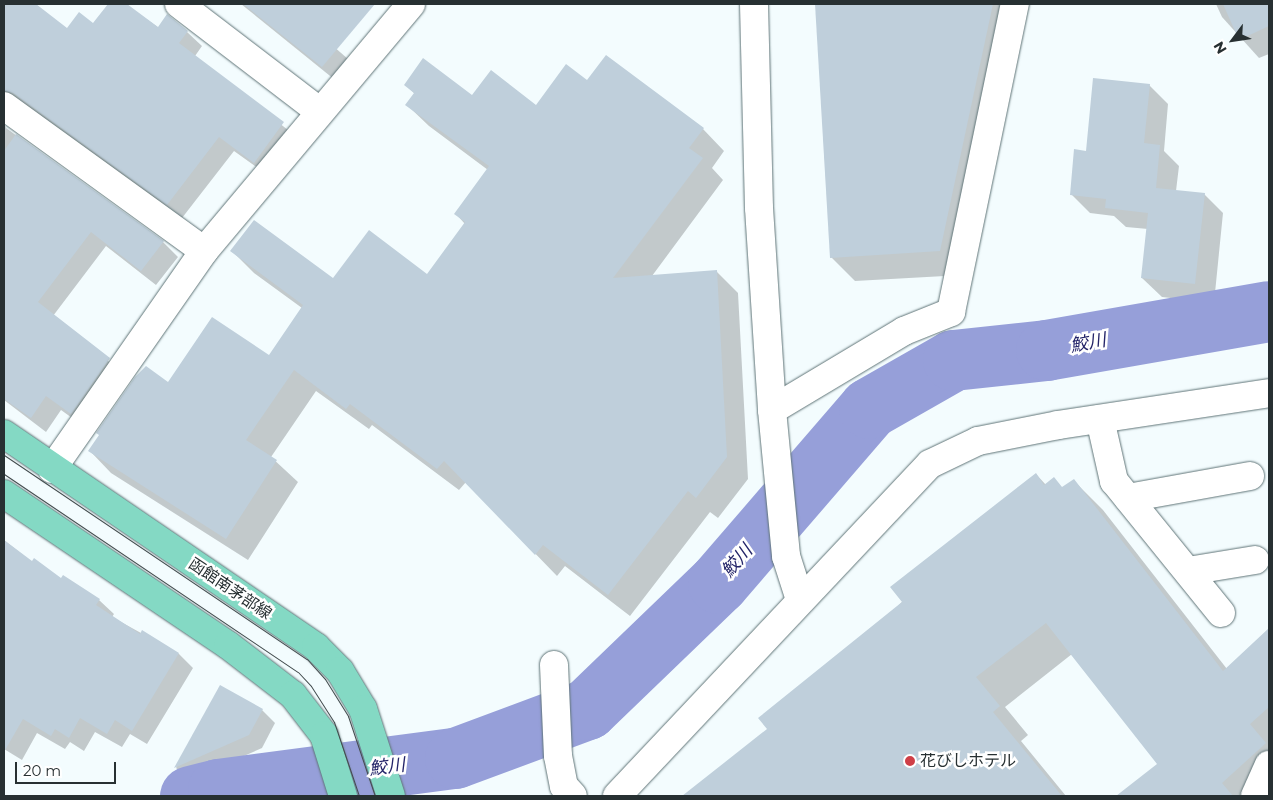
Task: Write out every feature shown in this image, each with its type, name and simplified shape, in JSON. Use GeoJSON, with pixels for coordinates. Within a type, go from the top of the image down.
{"type":"FeatureCollection","features":[{"type":"Feature","properties":{"kind":"main road","name":"函館南茅部線"},"geometry":{"type":"LineString","coordinates":[[4,434],[52,469],[316,647],[340,671],[369,723],[391,796]]}},
{"type":"Feature","properties":{"kind":"main road"},"geometry":{"type":"LineString","coordinates":[[7,502],[258,667],[292,695],[324,735],[343,796]]}},
{"type":"Feature","properties":{"kind":"street"},"geometry":{"type":"LineString","coordinates":[[179,4],[319,111]]}},
{"type":"Feature","properties":{"kind":"street"},"geometry":{"type":"LineString","coordinates":[[52,469],[204,251],[319,111],[411,4]]}},
{"type":"Feature","properties":{"kind":"street"},"geometry":{"type":"LineString","coordinates":[[754,4],[759,208],[772,410],[786,556],[800,600]]}},
{"type":"Feature","properties":{"kind":"street"},"geometry":{"type":"LineString","coordinates":[[772,410],[904,330],[951,312],[1015,4]]}},
{"type":"Feature","properties":{"kind":"street"},"geometry":{"type":"LineString","coordinates":[[4,106],[204,251]]}},
{"type":"Feature","properties":{"kind":"street"},"geometry":{"type":"LineString","coordinates":[[617,796],[930,464],[978,441],[1100,418],[1269,392]]}},
{"type":"Feature","properties":{"kind":"street"},"geometry":{"type":"LineString","coordinates":[[1100,418],[1114,480],[1221,613]]}},
{"type":"Feature","properties":{"kind":"street"},"geometry":{"type":"LineString","coordinates":[[1128,498],[1250,476]]}},
{"type":"Feature","properties":{"kind":"street"},"geometry":{"type":"LineString","coordinates":[[1188,572],[1255,560]]}},
{"type":"Feature","properties":{"kind":"street"},"geometry":{"type":"LineString","coordinates":[[554,665],[558,756],[564,786],[573,796]]}},
{"type":"Feature","properties":{"kind":"street"},"geometry":{"type":"LineString","coordinates":[[1255,796],[1269,765]]}},
{"type":"Feature","properties":{"kind":"building"},"geometry":{"type":"Polygon","coordinates":[[[4,4],[36,4],[67,28],[79,12],[93,23],[108,4],[127,4],[158,27],[167,14],[188,31],[179,43],[284,122],[254,163],[219,137],[167,205],[13,93],[4,91],[4,4]]]}},
{"type":"Feature","properties":{"kind":"building"},"geometry":{"type":"Polygon","coordinates":[[[243,4],[375,4],[322,67],[243,4]]]}},
{"type":"Feature","properties":{"kind":"building"},"geometry":{"type":"Polygon","coordinates":[[[815,4],[993,4],[940,251],[830,258],[815,4]]]}},
{"type":"Feature","properties":{"kind":"building"},"geometry":{"type":"Polygon","coordinates":[[[1223,4],[1269,4],[1269,26],[1239,40],[1223,4]]]}},
{"type":"Feature","properties":{"kind":"building"},"geometry":{"type":"Polygon","coordinates":[[[606,55],[704,128],[689,148],[703,158],[613,278],[717,270],[727,457],[696,498],[688,491],[608,595],[543,545],[535,555],[444,461],[437,469],[350,404],[346,409],[294,370],[246,440],[277,460],[226,539],[88,451],[99,435],[96,433],[135,377],[146,366],[168,382],[212,317],[269,355],[303,305],[230,251],[254,220],[333,278],[369,230],[427,274],[465,222],[454,214],[489,166],[405,105],[414,93],[404,85],[423,58],[472,95],[491,70],[536,105],[566,64],[587,80],[606,55]]]}},
{"type":"Feature","properties":{"kind":"building"},"geometry":{"type":"Polygon","coordinates":[[[1093,78],[1150,84],[1144,143],[1160,145],[1156,188],[1205,193],[1195,284],[1141,278],[1148,213],[1105,208],[1106,199],[1070,195],[1074,149],[1086,151],[1093,78]]]}},
{"type":"Feature","properties":{"kind":"building"},"geometry":{"type":"Polygon","coordinates":[[[16,134],[164,241],[141,271],[91,232],[38,302],[110,358],[71,414],[46,396],[31,418],[4,399],[4,151],[16,134]]]}},
{"type":"Feature","properties":{"kind":"building"},"geometry":{"type":"Polygon","coordinates":[[[1036,473],[1044,485],[1054,477],[1062,487],[1074,479],[1223,671],[1269,628],[1269,707],[1250,724],[1266,743],[1222,783],[1233,796],[1116,796],[1157,764],[1046,623],[976,677],[1000,706],[993,712],[1062,796],[682,796],[767,729],[758,718],[902,602],[890,587],[1036,473]]]}},
{"type":"Feature","properties":{"kind":"building"},"geometry":{"type":"Polygon","coordinates":[[[4,540],[32,561],[34,558],[61,578],[63,575],[100,599],[96,605],[140,634],[142,630],[179,653],[132,731],[115,720],[107,734],[80,718],[69,738],[55,729],[51,736],[23,719],[4,752],[4,540]]]}},
{"type":"Feature","properties":{"kind":"building"},"geometry":{"type":"Polygon","coordinates":[[[220,685],[263,709],[249,735],[174,768],[220,685]]]}},
{"type":"Feature","properties":{"kind":"waterway","name":"鮫川"},"geometry":{"type":"LineString","coordinates":[[190,796],[218,789],[455,758],[587,709],[718,583],[869,408],[953,360],[1046,350],[1269,311]]}},
{"type":"Feature","properties":{"kind":"tram line"},"geometry":{"type":"LineString","coordinates":[[4,455],[307,659],[325,679],[348,716],[375,796]]}},
{"type":"Feature","properties":{"kind":"tram line"},"geometry":{"type":"LineString","coordinates":[[4,474],[298,672],[311,686],[334,722],[359,796]]}},
{"type":"Feature","properties":{"kind":"place","name":"花びしホテル"},"geometry":{"type":"Point","coordinates":[910,761]}}]}
